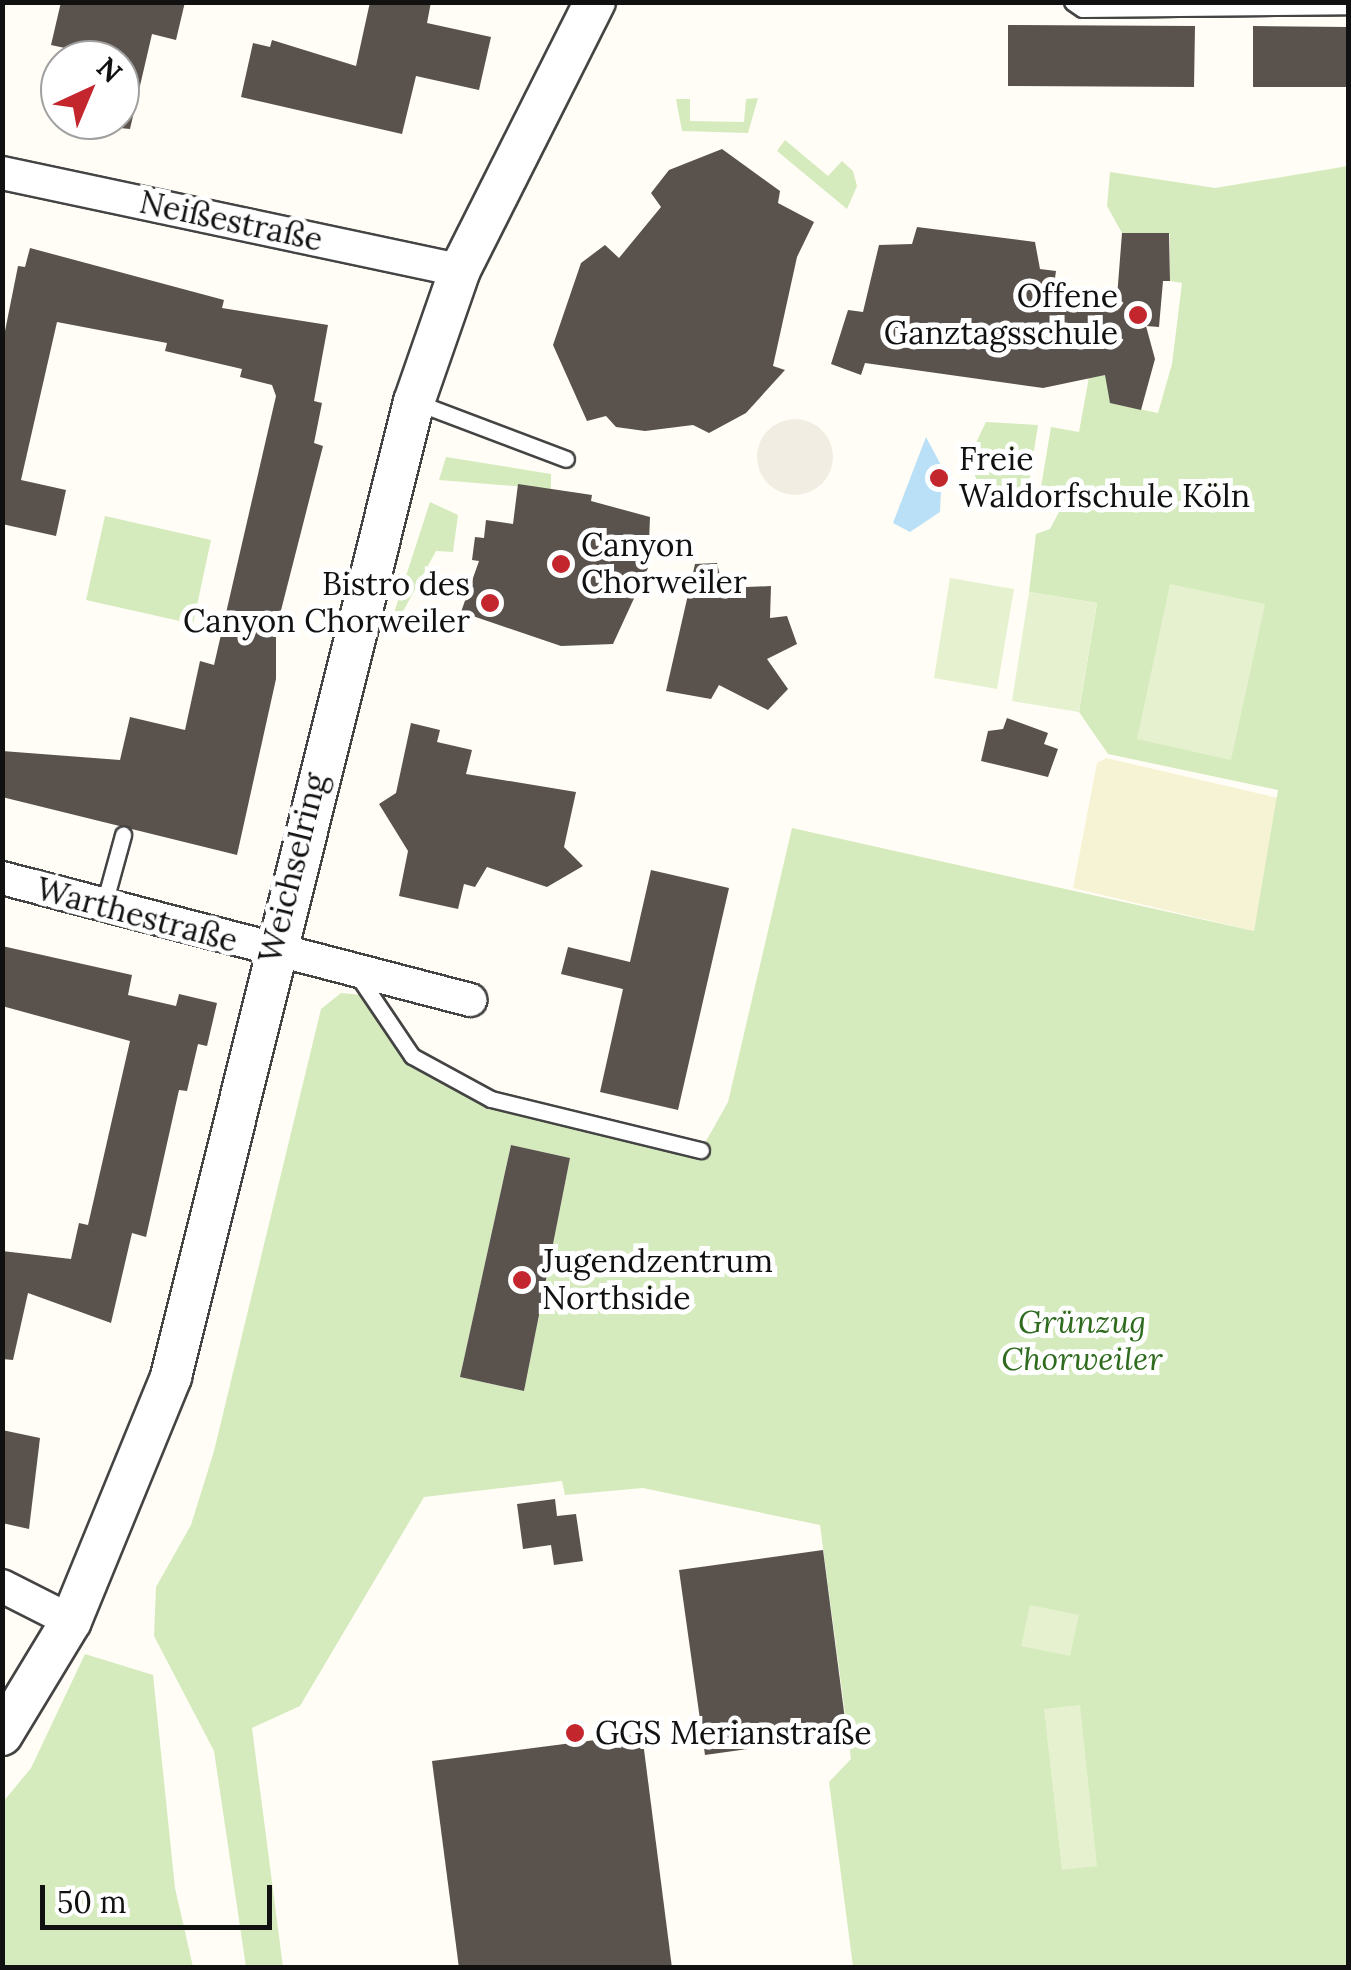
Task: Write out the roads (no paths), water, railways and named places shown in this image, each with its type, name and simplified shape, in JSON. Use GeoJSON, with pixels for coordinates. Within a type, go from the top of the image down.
{"type":"FeatureCollection","features":[{"type":"Feature","properties":{"kind":"street","name":"Weichselring"},"geometry":{"type":"LineString","coordinates":[[2,1735],[70,1621],[172,1376],[272,952],[414,402],[460,270],[595,2]]}},
{"type":"Feature","properties":{"kind":"street","name":"Neißestraße"},"geometry":{"type":"LineString","coordinates":[[2,173],[460,270]]}},
{"type":"Feature","properties":{"kind":"street","name":"Warthestraße"},"geometry":{"type":"LineString","coordinates":[[2,878],[272,952],[470,1000]]}},
{"type":"Feature","properties":{"kind":"street"},"geometry":{"type":"LineString","coordinates":[[2,1586],[70,1621]]}},
{"type":"Feature","properties":{"kind":"lane"},"geometry":{"type":"LineString","coordinates":[[1072,2],[1082,9],[1348,6]]}},
{"type":"Feature","properties":{"kind":"lane"},"geometry":{"type":"LineString","coordinates":[[414,402],[566,459]]}},
{"type":"Feature","properties":{"kind":"lane"},"geometry":{"type":"LineString","coordinates":[[104,904],[123,836]]}},
{"type":"Feature","properties":{"kind":"lane"},"geometry":{"type":"LineString","coordinates":[[356,972],[412,1056],[491,1100],[701,1150]]}},
{"type":"Feature","properties":{"kind":"water"},"geometry":{"type":"Polygon","coordinates":[[[926,437],[942,467],[940,512],[910,532],[893,523],[926,437]]]}},
{"type":"Feature","properties":{"kind":"place","name":"Offene Ganztagsschule"},"geometry":{"type":"Point","coordinates":[1138,315]}},
{"type":"Feature","properties":{"kind":"place","name":"Freie Waldorfschule Köln"},"geometry":{"type":"Point","coordinates":[939,478]}},
{"type":"Feature","properties":{"kind":"place","name":"Canyon Chorweiler"},"geometry":{"type":"Point","coordinates":[561,564]}},
{"type":"Feature","properties":{"kind":"place","name":"Bistro des Canyon Chorweiler"},"geometry":{"type":"Point","coordinates":[490,603]}},
{"type":"Feature","properties":{"kind":"place","name":"Jugendzentrum Northside"},"geometry":{"type":"Point","coordinates":[522,1280]}},
{"type":"Feature","properties":{"kind":"place","name":"GGS Merianstraße"},"geometry":{"type":"Point","coordinates":[575,1733]}},
{"type":"Feature","properties":{"kind":"park label","name":"Grünzug Chorweiler"},"geometry":{"type":"Point","coordinates":[1082,1342]}}]}
